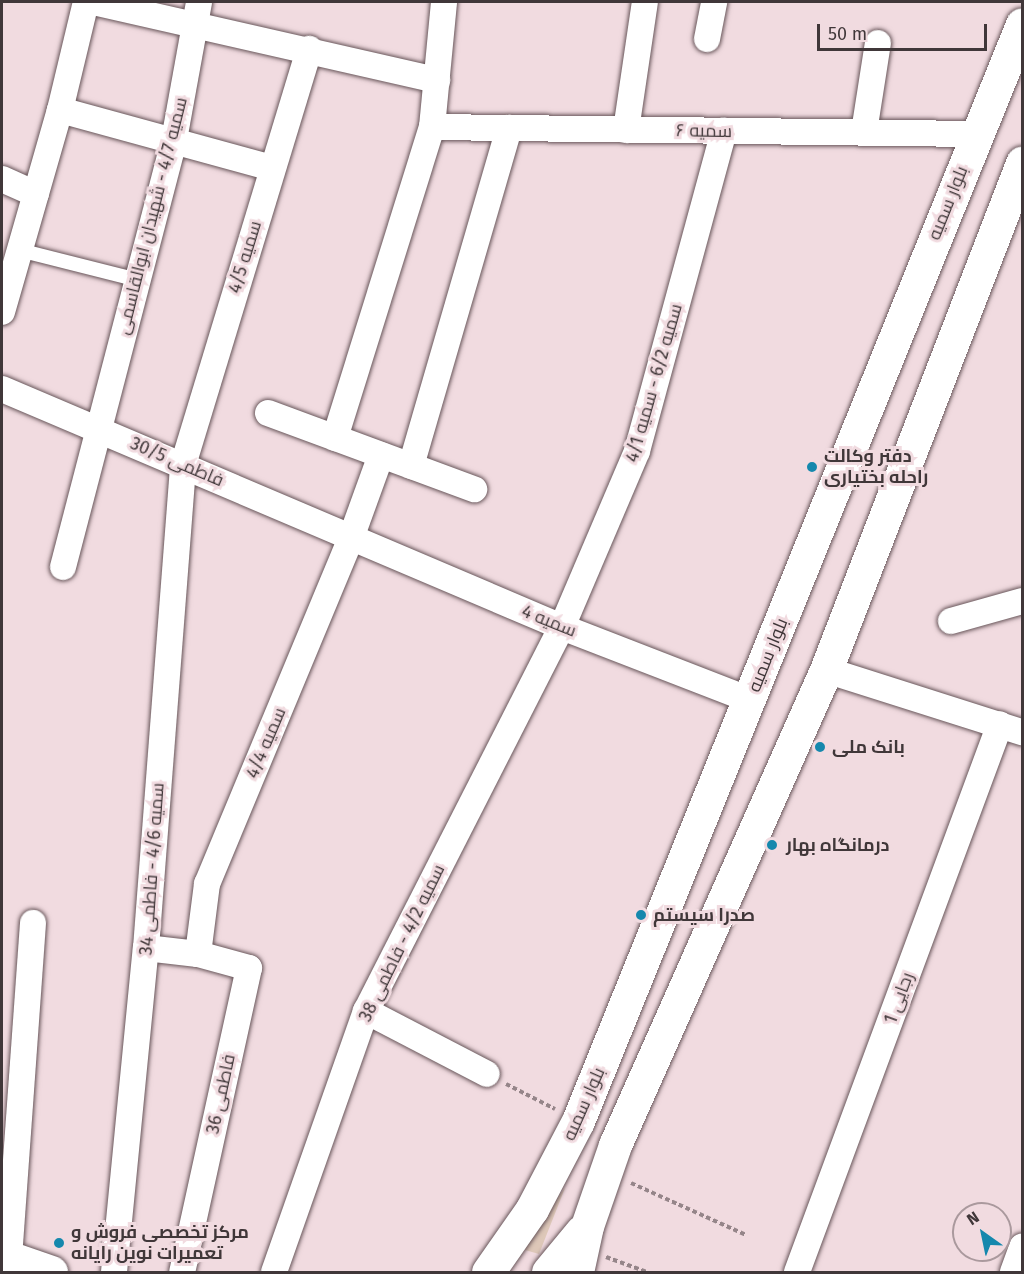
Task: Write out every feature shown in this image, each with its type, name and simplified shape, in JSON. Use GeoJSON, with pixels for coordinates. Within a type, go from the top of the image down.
{"type":"FeatureCollection","features":[{"type":"Feature","properties":{"kind":"main road","name":"بلوار سمیه"},"geometry":{"type":"LineString","coordinates":[[488,1272],[509,1259],[578,1121],[750,700],[975,134],[1023,24]]}},
{"type":"Feature","properties":{"kind":"main road"},"geometry":{"type":"LineString","coordinates":[[548,1272],[581,1249],[606,1171],[826,670],[1023,163]]}},
{"type":"Feature","properties":{"kind":"main road"},"geometry":{"type":"LineString","coordinates":[[5,1256],[51,1272]]}},
{"type":"Feature","properties":{"kind":"street"},"geometry":{"type":"LineString","coordinates":[[2,312],[60,110],[86,2]]}},
{"type":"Feature","properties":{"kind":"street"},"geometry":{"type":"LineString","coordinates":[[93,2],[197,13],[309,50],[437,80]]}},
{"type":"Feature","properties":{"kind":"street"},"geometry":{"type":"LineString","coordinates":[[335,438],[432,127],[444,2]]}},
{"type":"Feature","properties":{"kind":"street"},"geometry":{"type":"LineString","coordinates":[[626,130],[645,2]]}},
{"type":"Feature","properties":{"kind":"street"},"geometry":{"type":"LineString","coordinates":[[706,39],[714,2]]}},
{"type":"Feature","properties":{"kind":"street","name":"سمیه 4/7 - شهیدان ابوالقاسمی"},"geometry":{"type":"LineString","coordinates":[[63,567],[174,140],[197,13]]}},
{"type":"Feature","properties":{"kind":"street"},"geometry":{"type":"LineString","coordinates":[[864,132],[878,43]]}},
{"type":"Feature","properties":{"kind":"street","name":"سمیه 4/5"},"geometry":{"type":"LineString","coordinates":[[183,465],[309,50]]}},
{"type":"Feature","properties":{"kind":"street"},"geometry":{"type":"LineString","coordinates":[[60,110],[272,168]]}},
{"type":"Feature","properties":{"kind":"street","name":"سمیه ۶"},"geometry":{"type":"LineString","coordinates":[[432,127],[975,134]]}},
{"type":"Feature","properties":{"kind":"street"},"geometry":{"type":"LineString","coordinates":[[411,466],[509,128]]}},
{"type":"Feature","properties":{"kind":"street","name":"سمیه 6/2 - سمیه 4/1"},"geometry":{"type":"LineString","coordinates":[[562,627],[637,451],[724,131]]}},
{"type":"Feature","properties":{"kind":"street"},"geometry":{"type":"LineString","coordinates":[[2,178],[36,195]]}},
{"type":"Feature","properties":{"kind":"street","name":"فاطمی 30/5"},"geometry":{"type":"LineString","coordinates":[[2,389],[351,538]]}},
{"type":"Feature","properties":{"kind":"street"},"geometry":{"type":"LineString","coordinates":[[267,413],[474,489]]}},
{"type":"Feature","properties":{"kind":"street","name":"سمیه 4/4"},"geometry":{"type":"LineString","coordinates":[[198,954],[207,884],[351,538],[381,455]]}},
{"type":"Feature","properties":{"kind":"street","name":"سمیه 4/6 - فاطمی 34"},"geometry":{"type":"LineString","coordinates":[[114,1272],[146,948],[183,465]]}},
{"type":"Feature","properties":{"kind":"street","name":"سمیه 4"},"geometry":{"type":"LineString","coordinates":[[351,538],[562,627],[750,700]]}},
{"type":"Feature","properties":{"kind":"street"},"geometry":{"type":"LineString","coordinates":[[951,621],[1023,601]]}},
{"type":"Feature","properties":{"kind":"street","name":"سمیه 4/2 - فاطمی 38"},"geometry":{"type":"LineString","coordinates":[[274,1272],[366,1011],[562,627]]}},
{"type":"Feature","properties":{"kind":"street"},"geometry":{"type":"LineString","coordinates":[[826,670],[1012,728]]}},
{"type":"Feature","properties":{"kind":"street","name":"رجایی 1"},"geometry":{"type":"LineString","coordinates":[[797,1272],[1012,728]]}},
{"type":"Feature","properties":{"kind":"street"},"geometry":{"type":"LineString","coordinates":[[5,1256],[33,923]]}},
{"type":"Feature","properties":{"kind":"street"},"geometry":{"type":"LineString","coordinates":[[146,948],[198,954]]}},
{"type":"Feature","properties":{"kind":"street","name":"فاطمی 36"},"geometry":{"type":"LineString","coordinates":[[182,1272],[249,968],[198,954]]}},
{"type":"Feature","properties":{"kind":"street"},"geometry":{"type":"LineString","coordinates":[[366,1011],[487,1074]]}},
{"type":"Feature","properties":{"kind":"street"},"geometry":{"type":"LineString","coordinates":[[1013,1272],[1023,1247]]}},
{"type":"Feature","properties":{"kind":"lane"},"geometry":{"type":"LineString","coordinates":[[20,250],[138,280]]}},
{"type":"Feature","properties":{"kind":"path"},"geometry":{"type":"LineString","coordinates":[[487,1074],[578,1121]]}},
{"type":"Feature","properties":{"kind":"path"},"geometry":{"type":"LineString","coordinates":[[606,1171],[746,1235]]}},
{"type":"Feature","properties":{"kind":"path"},"geometry":{"type":"LineString","coordinates":[[581,1249],[647,1272]]}},
{"type":"Feature","properties":{"kind":"shaded area"},"geometry":{"type":"Polygon","coordinates":[[[565,1188],[539,1254],[518,1248],[565,1188]]]}},
{"type":"Feature","properties":{"kind":"place","name":"دفتر وکالت راحله بختیاری"},"geometry":{"type":"Point","coordinates":[812,467]}},
{"type":"Feature","properties":{"kind":"place","name":"بانک ملی"},"geometry":{"type":"Point","coordinates":[820,747]}},
{"type":"Feature","properties":{"kind":"place","name":"درمانگاه بهار"},"geometry":{"type":"Point","coordinates":[772,845]}},
{"type":"Feature","properties":{"kind":"place","name":"صدرا سیستم"},"geometry":{"type":"Point","coordinates":[641,915]}},
{"type":"Feature","properties":{"kind":"place","name":"مرکز تخصصی فروش و تعمیرات نوین رایانه"},"geometry":{"type":"Point","coordinates":[59,1243]}}]}
